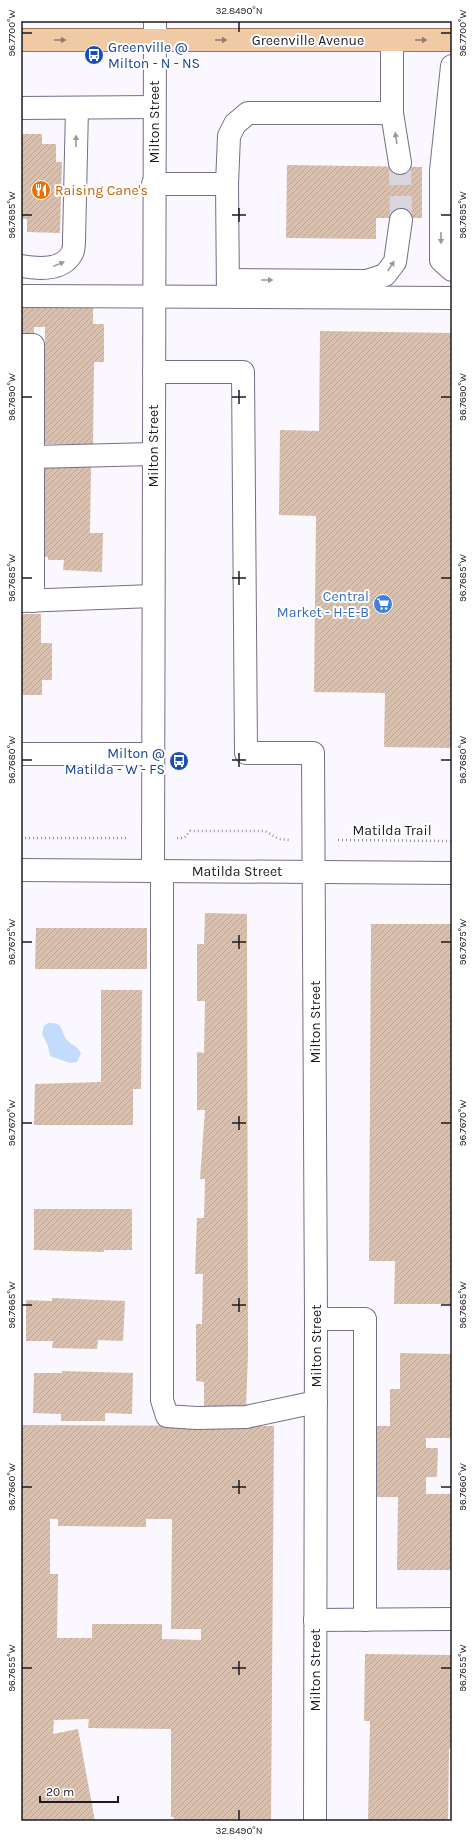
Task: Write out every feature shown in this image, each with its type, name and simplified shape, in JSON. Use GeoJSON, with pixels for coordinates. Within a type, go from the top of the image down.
{"type":"FeatureCollection","features":[{"type":"Feature","properties":{"kind":"main road","name":"Greenville Avenue"},"geometry":{"type":"LineString","coordinates":[[21,40],[155,31],[392,40],[452,40]]}},
{"type":"Feature","properties":{"kind":"street","name":"Milton Street"},"geometry":{"type":"LineString","coordinates":[[155,31],[153,596],[162,1400],[167,1416],[196,1418],[246,1417],[316,1402]]}},
{"type":"Feature","properties":{"kind":"street"},"geometry":{"type":"LineString","coordinates":[[392,40],[392,113],[400,163]]}},
{"type":"Feature","properties":{"kind":"street"},"geometry":{"type":"LineString","coordinates":[[452,66],[441,260],[452,270]]}},
{"type":"Feature","properties":{"kind":"street"},"geometry":{"type":"LineString","coordinates":[[21,108],[154,107]]}},
{"type":"Feature","properties":{"kind":"street"},"geometry":{"type":"LineString","coordinates":[[21,266],[51,268],[64,263],[73,253],[77,108]]}},
{"type":"Feature","properties":{"kind":"street"},"geometry":{"type":"LineString","coordinates":[[228,288],[227,184],[229,136],[235,124],[248,113],[392,113]]}},
{"type":"Feature","properties":{"kind":"street"},"geometry":{"type":"LineString","coordinates":[[154,184],[227,184]]}},
{"type":"Feature","properties":{"kind":"street"},"geometry":{"type":"LineString","coordinates":[[21,296],[154,296],[228,288],[367,281],[385,275],[394,262],[400,220]]}},
{"type":"Feature","properties":{"kind":"street"},"geometry":{"type":"LineString","coordinates":[[228,288],[452,298]]}},
{"type":"Feature","properties":{"kind":"street"},"geometry":{"type":"LineString","coordinates":[[21,345],[32,345],[32,457],[27,601],[153,596]]}},
{"type":"Feature","properties":{"kind":"street","name":"Milton Street"},"geometry":{"type":"LineString","coordinates":[[154,372],[243,372],[246,753],[313,753],[316,1319],[315,1821]]}},
{"type":"Feature","properties":{"kind":"street"},"geometry":{"type":"LineString","coordinates":[[32,457],[153,454]]}},
{"type":"Feature","properties":{"kind":"street"},"geometry":{"type":"LineString","coordinates":[[21,754],[154,754]]}},
{"type":"Feature","properties":{"kind":"street","name":"Matilda Street"},"geometry":{"type":"LineString","coordinates":[[21,870],[452,873]]}},
{"type":"Feature","properties":{"kind":"street"},"geometry":{"type":"LineString","coordinates":[[316,1319],[365,1318],[365,1620]]}},
{"type":"Feature","properties":{"kind":"street"},"geometry":{"type":"LineString","coordinates":[[315,1620],[452,1619]]}},
{"type":"Feature","properties":{"kind":"path"},"geometry":{"type":"LineString","coordinates":[[184,838],[190,831],[265,831],[279,839]]}},
{"type":"Feature","properties":{"kind":"path"},"geometry":{"type":"LineString","coordinates":[[21,838],[127,838]]}},
{"type":"Feature","properties":{"kind":"path","name":"Matilda Trail"},"geometry":{"type":"LineString","coordinates":[[332,840],[452,841]]}},
{"type":"Feature","properties":{"kind":"water"},"geometry":{"type":"Polygon","coordinates":[[[48,1023],[57,1024],[60,1026],[67,1040],[81,1053],[77,1062],[70,1063],[50,1056],[48,1046],[42,1034],[44,1026],[48,1023]]]}},
{"type":"Feature","properties":{"kind":"building","name":"Raising Cane's"},"geometry":{"type":"Polygon","coordinates":[[[21,134],[42,134],[42,144],[56,144],[56,162],[62,162],[60,233],[27,232],[27,219],[21,219],[21,134]]]}},
{"type":"Feature","properties":{"kind":"building"},"geometry":{"type":"Polygon","coordinates":[[[287,165],[422,167],[422,218],[376,218],[376,239],[286,238],[287,165]]]}},
{"type":"Feature","properties":{"kind":"building"},"geometry":{"type":"Polygon","coordinates":[[[21,307],[93,308],[93,324],[104,324],[104,362],[94,362],[93,444],[44,444],[45,327],[34,327],[34,338],[21,338],[21,307]]]}},
{"type":"Feature","properties":{"kind":"building","name":"Central Market - H-E-B"},"geometry":{"type":"Polygon","coordinates":[[[320,331],[452,333],[452,748],[384,747],[385,693],[314,692],[316,516],[279,515],[280,430],[319,431],[320,331]]]}},
{"type":"Feature","properties":{"kind":"building"},"geometry":{"type":"Polygon","coordinates":[[[45,464],[91,465],[90,533],[103,533],[102,572],[63,570],[64,560],[48,560],[48,557],[43,557],[45,464]]]}},
{"type":"Feature","properties":{"kind":"building"},"geometry":{"type":"Polygon","coordinates":[[[21,614],[41,614],[41,643],[52,643],[52,680],[42,680],[42,695],[21,695],[21,614]]]}},
{"type":"Feature","properties":{"kind":"building"},"geometry":{"type":"Polygon","coordinates":[[[205,913],[247,914],[248,1355],[246,1408],[204,1407],[204,1382],[196,1381],[196,1324],[202,1324],[203,1274],[195,1274],[197,1218],[204,1218],[205,1179],[200,1179],[205,1110],[197,1110],[197,1052],[204,1053],[205,1001],[197,1001],[197,944],[204,944],[205,913]]]}},
{"type":"Feature","properties":{"kind":"building"},"geometry":{"type":"Polygon","coordinates":[[[371,924],[452,924],[452,1304],[394,1304],[395,1261],[369,1261],[371,924]]]}},
{"type":"Feature","properties":{"kind":"building"},"geometry":{"type":"Polygon","coordinates":[[[36,928],[147,928],[147,969],[35,969],[36,928]]]}},
{"type":"Feature","properties":{"kind":"building"},"geometry":{"type":"Polygon","coordinates":[[[101,990],[142,990],[141,1089],[133,1089],[133,1125],[34,1125],[35,1084],[101,1082],[101,990]]]}},
{"type":"Feature","properties":{"kind":"building"},"geometry":{"type":"Polygon","coordinates":[[[34,1209],[132,1209],[132,1250],[104,1250],[104,1252],[34,1250],[34,1209]]]}},
{"type":"Feature","properties":{"kind":"building"},"geometry":{"type":"Polygon","coordinates":[[[52,1298],[125,1301],[123,1341],[98,1340],[97,1349],[52,1348],[53,1341],[26,1341],[26,1300],[52,1301],[52,1298]]]}},
{"type":"Feature","properties":{"kind":"building"},"geometry":{"type":"Polygon","coordinates":[[[400,1353],[452,1354],[452,1438],[426,1438],[426,1448],[438,1448],[437,1477],[426,1477],[426,1494],[452,1494],[452,1570],[397,1570],[398,1497],[372,1497],[372,1426],[390,1426],[390,1389],[400,1389],[400,1353]]]}},
{"type":"Feature","properties":{"kind":"building"},"geometry":{"type":"Polygon","coordinates":[[[62,1371],[133,1373],[132,1414],[105,1413],[105,1421],[61,1421],[61,1414],[33,1413],[34,1373],[62,1373],[62,1371]]]}},
{"type":"Feature","properties":{"kind":"building"},"geometry":{"type":"Polygon","coordinates":[[[21,1425],[274,1426],[271,1821],[174,1821],[174,1817],[171,1817],[171,1729],[88,1728],[89,1719],[54,1720],[53,1734],[78,1729],[95,1821],[21,1821],[21,1425]],[[50,1519],[50,1574],[58,1574],[57,1638],[92,1638],[92,1624],[162,1624],[162,1639],[201,1640],[201,1629],[171,1629],[172,1519],[146,1519],[146,1527],[58,1526],[58,1519],[50,1519]]]}},
{"type":"Feature","properties":{"kind":"building"},"geometry":{"type":"Polygon","coordinates":[[[365,1654],[452,1655],[452,1747],[449,1749],[448,1821],[368,1821],[370,1721],[364,1721],[365,1654]]]}},
{"type":"Feature","properties":{"kind":"tunnel"},"geometry":{"type":"LineString","coordinates":[[400,163],[401,220]]}},
{"type":"Feature","properties":{"kind":"place","name":"Greenville @ Milton - N - NS"},"geometry":{"type":"Point","coordinates":[94,55]}},
{"type":"Feature","properties":{"kind":"place","name":"Raising Cane's"},"geometry":{"type":"Point","coordinates":[41,190]}},
{"type":"Feature","properties":{"kind":"place","name":"Central Market - H-E-B"},"geometry":{"type":"Point","coordinates":[383,604]}},
{"type":"Feature","properties":{"kind":"place","name":"Milton @ Matilda - W - FS"},"geometry":{"type":"Point","coordinates":[179,761]}}]}
